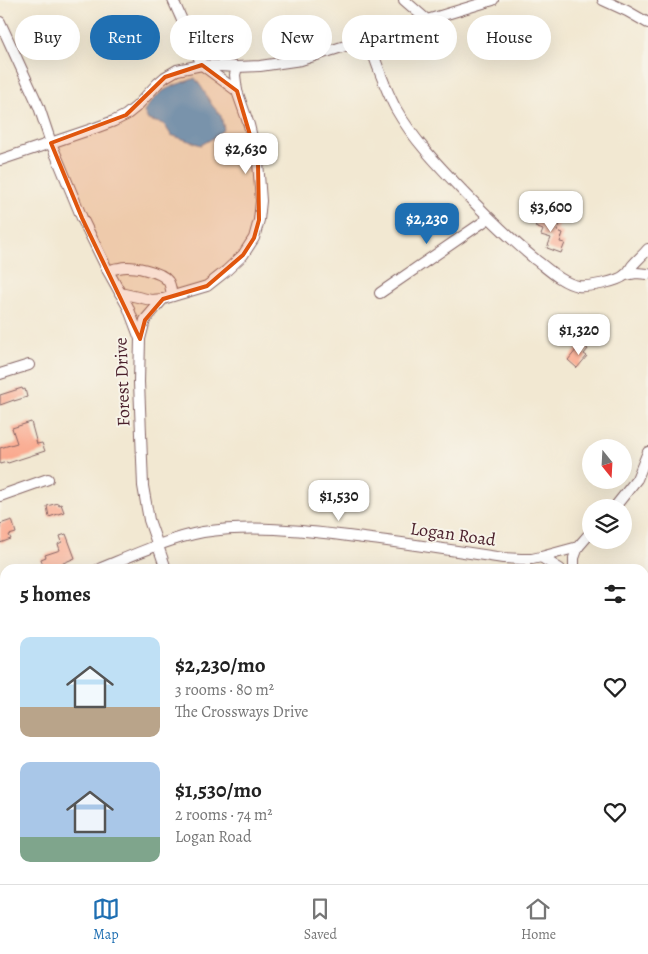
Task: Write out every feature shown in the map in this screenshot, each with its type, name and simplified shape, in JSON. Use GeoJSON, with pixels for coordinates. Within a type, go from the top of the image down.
{"type":"FeatureCollection","features":[{"type":"Feature","properties":{"kind":"street"},"geometry":{"type":"LineString","coordinates":[[173,0],[202,65],[237,92]]}},
{"type":"Feature","properties":{"kind":"street"},"geometry":{"type":"LineString","coordinates":[[404,0],[421,15]]}},
{"type":"Feature","properties":{"kind":"street"},"geometry":{"type":"LineString","coordinates":[[444,15],[493,0]]}},
{"type":"Feature","properties":{"kind":"street"},"geometry":{"type":"LineString","coordinates":[[603,0],[648,23]]}},
{"type":"Feature","properties":{"kind":"street","name":"Forest Drive"},"geometry":{"type":"LineString","coordinates":[[0,22],[39,107],[51,143],[82,218],[128,307],[140,339],[139,382],[143,486],[149,520],[164,564]]}},
{"type":"Feature","properties":{"kind":"street"},"geometry":{"type":"LineString","coordinates":[[0,160],[114,121],[136,107],[158,83],[177,70],[202,65],[260,66],[300,60],[342,47]]}},
{"type":"Feature","properties":{"kind":"street"},"geometry":{"type":"LineString","coordinates":[[376,60],[388,93],[407,126],[444,172],[489,218],[528,253],[560,278],[570,284],[580,286],[610,282],[625,275],[636,273],[648,274]]}},
{"type":"Feature","properties":{"kind":"street"},"geometry":{"type":"LineString","coordinates":[[120,293],[151,300],[168,298],[207,286],[243,255],[254,238],[259,220],[260,201],[258,162],[249,125],[237,92],[237,67]]}},
{"type":"Feature","properties":{"kind":"street"},"geometry":{"type":"LineString","coordinates":[[380,293],[489,218]]}},
{"type":"Feature","properties":{"kind":"street"},"geometry":{"type":"LineString","coordinates":[[625,275],[648,250]]}},
{"type":"Feature","properties":{"kind":"street"},"geometry":{"type":"LineString","coordinates":[[108,271],[121,267],[157,272],[168,281],[168,298],[145,320],[140,339]]}},
{"type":"Feature","properties":{"kind":"street"},"geometry":{"type":"LineString","coordinates":[[0,374],[29,365]]}},
{"type":"Feature","properties":{"kind":"street"},"geometry":{"type":"LineString","coordinates":[[621,499],[637,479],[648,452]]}},
{"type":"Feature","properties":{"kind":"street"},"geometry":{"type":"LineString","coordinates":[[0,496],[48,479]]}},
{"type":"Feature","properties":{"kind":"street","name":"Logan Road"},"geometry":{"type":"LineString","coordinates":[[112,564],[158,546],[203,532],[240,529],[311,531],[502,558],[541,557],[578,547]]}},
{"type":"Feature","properties":{"kind":"street"},"geometry":{"type":"LineString","coordinates":[[574,564],[578,547],[582,542]]}},
{"type":"Feature","properties":{"kind":"street"},"geometry":{"type":"LineString","coordinates":[[541,557],[552,564]]}},
{"type":"Feature","properties":{"kind":"highlighted area"},"geometry":{"type":"Polygon","coordinates":[[[202,65],[237,91],[258,162],[259,220],[254,238],[243,255],[207,286],[163,299],[145,320],[140,339],[82,218],[51,143],[126,115],[165,77],[202,65]]]}},
{"type":"Feature","properties":{"kind":"water"},"geometry":{"type":"Polygon","coordinates":[[[195,78],[221,116],[224,129],[201,145],[171,135],[164,124],[148,120],[144,112],[163,91],[195,78]]]}},
{"type":"Feature","properties":{"kind":"building"},"geometry":{"type":"Polygon","coordinates":[[[553,215],[556,223],[560,224],[557,231],[563,233],[560,242],[565,243],[561,253],[547,248],[551,238],[541,235],[543,230],[535,227],[539,217],[544,218],[553,215]]]}},
{"type":"Feature","properties":{"kind":"building"},"geometry":{"type":"Polygon","coordinates":[[[581,344],[588,349],[584,354],[587,356],[577,368],[568,360],[581,344]]]}},
{"type":"Feature","properties":{"kind":"building"},"geometry":{"type":"Polygon","coordinates":[[[22,388],[23,390],[25,389],[27,397],[0,405],[0,395],[22,388]]]}},
{"type":"Feature","properties":{"kind":"building"},"geometry":{"type":"Polygon","coordinates":[[[31,422],[37,444],[42,443],[45,451],[0,464],[0,448],[17,443],[12,428],[31,422]]]}},
{"type":"Feature","properties":{"kind":"building"},"geometry":{"type":"Polygon","coordinates":[[[58,503],[59,505],[61,504],[64,512],[49,517],[47,506],[58,503]]]}},
{"type":"Feature","properties":{"kind":"building"},"geometry":{"type":"Polygon","coordinates":[[[12,520],[16,533],[9,535],[11,539],[0,543],[0,524],[12,520]]]}},
{"type":"Feature","properties":{"kind":"building"},"geometry":{"type":"Polygon","coordinates":[[[66,534],[75,558],[61,564],[42,564],[41,559],[46,557],[45,555],[60,550],[58,544],[62,542],[60,536],[66,534]]]}}]}
